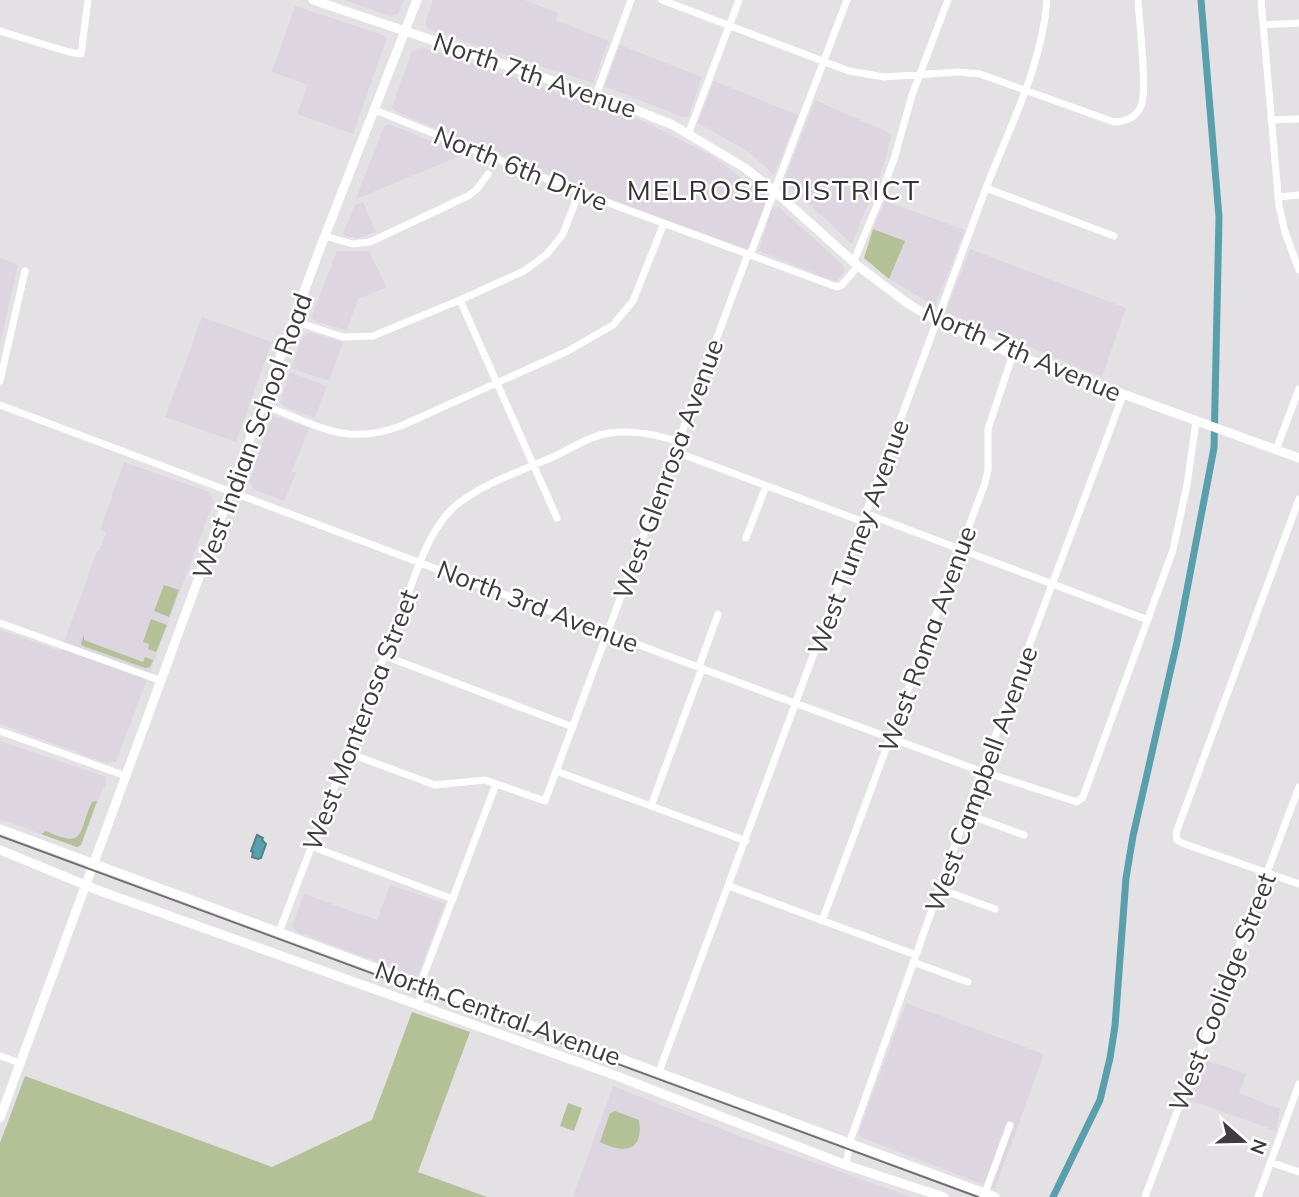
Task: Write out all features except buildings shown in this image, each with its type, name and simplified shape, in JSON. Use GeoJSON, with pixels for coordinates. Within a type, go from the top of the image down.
{"type":"FeatureCollection","features":[{"type":"Feature","properties":{"kind":"main road","name":"North 7th Avenue"},"geometry":{"type":"LineString","coordinates":[[313,0],[596,95],[689,132],[745,168],[855,265],[937,321],[1013,354],[1299,458]]}},
{"type":"Feature","properties":{"kind":"main road","name":"West Indian School Road"},"geometry":{"type":"LineString","coordinates":[[0,1118],[325,236],[417,0]]}},
{"type":"Feature","properties":{"kind":"main road","name":"North Central Avenue"},"geometry":{"type":"LineString","coordinates":[[0,828],[90,869],[279,932],[850,1141],[995,1197]]}},
{"type":"Feature","properties":{"kind":"main road","name":"North Central Avenue"},"geometry":{"type":"LineString","coordinates":[[0,850],[84,884],[623,1078],[846,1165],[944,1197]]}},
{"type":"Feature","properties":{"kind":"street"},"geometry":{"type":"LineString","coordinates":[[0,40],[2,31],[81,54],[88,0]]}},
{"type":"Feature","properties":{"kind":"street"},"geometry":{"type":"LineString","coordinates":[[596,95],[631,0]]}},
{"type":"Feature","properties":{"kind":"street"},"geometry":{"type":"LineString","coordinates":[[662,0],[849,71],[884,77],[958,72],[980,74],[1114,122],[1133,117],[1142,106],[1144,90],[1138,0]]}},
{"type":"Feature","properties":{"kind":"street"},"geometry":{"type":"LineString","coordinates":[[689,132],[739,0]]}},
{"type":"Feature","properties":{"kind":"street","name":"West Glenrosa Avenue"},"geometry":{"type":"LineString","coordinates":[[496,783],[545,801],[680,442],[711,350],[775,192],[846,0]]}},
{"type":"Feature","properties":{"kind":"street"},"geometry":{"type":"LineString","coordinates":[[855,265],[948,0]]}},
{"type":"Feature","properties":{"kind":"street","name":"West Turney Avenue"},"geometry":{"type":"LineString","coordinates":[[659,1072],[986,188],[1026,89],[1046,26],[1047,0]]}},
{"type":"Feature","properties":{"kind":"street"},"geometry":{"type":"LineString","coordinates":[[1261,0],[1281,219],[1299,270]]}},
{"type":"Feature","properties":{"kind":"street"},"geometry":{"type":"LineString","coordinates":[[1263,24],[1299,23]]}},
{"type":"Feature","properties":{"kind":"street","name":"North 6th Drive"},"geometry":{"type":"LineString","coordinates":[[375,110],[579,192],[836,287],[842,285],[855,265]]}},
{"type":"Feature","properties":{"kind":"street"},"geometry":{"type":"LineString","coordinates":[[1271,120],[1299,119]]}},
{"type":"Feature","properties":{"kind":"street"},"geometry":{"type":"LineString","coordinates":[[325,236],[353,244],[370,242],[468,197],[488,174]]}},
{"type":"Feature","properties":{"kind":"street"},"geometry":{"type":"LineString","coordinates":[[986,188],[1114,236]]}},
{"type":"Feature","properties":{"kind":"street"},"geometry":{"type":"LineString","coordinates":[[294,321],[343,337],[373,336],[460,300],[524,271],[547,254],[563,233],[579,192]]}},
{"type":"Feature","properties":{"kind":"street"},"geometry":{"type":"LineString","coordinates":[[1278,197],[1299,195]]}},
{"type":"Feature","properties":{"kind":"street"},"geometry":{"type":"LineString","coordinates":[[263,405],[341,434],[363,436],[403,425],[568,351],[613,325],[633,301],[664,223]]}},
{"type":"Feature","properties":{"kind":"street"},"geometry":{"type":"LineString","coordinates":[[0,381],[26,271]]}},
{"type":"Feature","properties":{"kind":"street"},"geometry":{"type":"LineString","coordinates":[[460,300],[557,518]]}},
{"type":"Feature","properties":{"kind":"street","name":"West Roma Avenue"},"geometry":{"type":"LineString","coordinates":[[822,921],[985,483],[988,470],[988,429],[1013,354]]}},
{"type":"Feature","properties":{"kind":"street"},"geometry":{"type":"LineString","coordinates":[[1276,450],[1299,390]]}},
{"type":"Feature","properties":{"kind":"street","name":"West Campbell Avenue"},"geometry":{"type":"LineString","coordinates":[[846,1165],[850,1141],[966,814],[1124,395]]}},
{"type":"Feature","properties":{"kind":"street","name":"North 3rd Avenue"},"geometry":{"type":"LineString","coordinates":[[0,405],[890,738],[1077,802],[1083,797],[1148,620]]}},
{"type":"Feature","properties":{"kind":"street"},"geometry":{"type":"LineString","coordinates":[[676,452],[766,486],[961,549],[1148,620],[1180,523],[1196,421]]}},
{"type":"Feature","properties":{"kind":"street","name":"West Monterosa Street"},"geometry":{"type":"LineString","coordinates":[[279,932],[420,562],[433,533],[454,507],[474,493],[599,435],[636,432],[680,442]]}},
{"type":"Feature","properties":{"kind":"street"},"geometry":{"type":"LineString","coordinates":[[746,538],[766,486]]}},
{"type":"Feature","properties":{"kind":"street"},"geometry":{"type":"LineString","coordinates":[[1299,499],[1177,833],[1177,840],[1299,884]]}},
{"type":"Feature","properties":{"kind":"street"},"geometry":{"type":"LineString","coordinates":[[651,806],[718,614]]}},
{"type":"Feature","properties":{"kind":"street"},"geometry":{"type":"LineString","coordinates":[[0,623],[162,681]]}},
{"type":"Feature","properties":{"kind":"street"},"geometry":{"type":"LineString","coordinates":[[385,656],[573,727]]}},
{"type":"Feature","properties":{"kind":"street"},"geometry":{"type":"LineString","coordinates":[[0,731],[126,776]]}},
{"type":"Feature","properties":{"kind":"street"},"geometry":{"type":"LineString","coordinates":[[348,752],[435,785],[474,780],[496,783],[420,985],[420,1005]]}},
{"type":"Feature","properties":{"kind":"street"},"geometry":{"type":"LineString","coordinates":[[556,771],[746,841]]}},
{"type":"Feature","properties":{"kind":"street","name":"West Coolidge Street"},"geometry":{"type":"LineString","coordinates":[[1145,1197],[1299,787]]}},
{"type":"Feature","properties":{"kind":"street"},"geometry":{"type":"LineString","coordinates":[[966,814],[1024,835]]}},
{"type":"Feature","properties":{"kind":"street"},"geometry":{"type":"LineString","coordinates":[[313,847],[453,899]]}},
{"type":"Feature","properties":{"kind":"street"},"geometry":{"type":"LineString","coordinates":[[729,887],[822,921],[968,982]]}},
{"type":"Feature","properties":{"kind":"street"},"geometry":{"type":"LineString","coordinates":[[940,889],[995,909]]}},
{"type":"Feature","properties":{"kind":"street"},"geometry":{"type":"LineString","coordinates":[[0,1056],[20,1063]]}},
{"type":"Feature","properties":{"kind":"street"},"geometry":{"type":"LineString","coordinates":[[1258,1197],[1299,1084]]}},
{"type":"Feature","properties":{"kind":"street"},"geometry":{"type":"LineString","coordinates":[[985,1193],[1010,1125]]}},
{"type":"Feature","properties":{"kind":"street"},"geometry":{"type":"LineString","coordinates":[[1270,1162],[1299,1172]]}},
{"type":"Feature","properties":{"kind":"shaded area"},"geometry":{"type":"Polygon","coordinates":[[[344,0],[404,0],[398,14],[390,16],[344,0]]]}},
{"type":"Feature","properties":{"kind":"shaded area"},"geometry":{"type":"Polygon","coordinates":[[[433,0],[525,0],[558,13],[556,20],[609,41],[593,83],[432,31],[426,26],[426,20],[433,0]]]}},
{"type":"Feature","properties":{"kind":"shaded area"},"geometry":{"type":"Polygon","coordinates":[[[295,6],[387,38],[353,134],[297,114],[308,85],[272,72],[295,6]]]}},
{"type":"Feature","properties":{"kind":"shaded area"},"geometry":{"type":"Polygon","coordinates":[[[620,45],[702,77],[688,117],[604,86],[620,45]]]}},
{"type":"Feature","properties":{"kind":"shaded area"},"geometry":{"type":"Polygon","coordinates":[[[422,47],[643,121],[711,155],[766,196],[766,205],[749,248],[629,206],[395,111],[392,107],[412,51],[422,47]]]}},
{"type":"Feature","properties":{"kind":"shaded area"},"geometry":{"type":"Polygon","coordinates":[[[714,81],[798,115],[774,175],[750,153],[698,123],[714,81]]]}},
{"type":"Feature","properties":{"kind":"shaded area"},"geometry":{"type":"Polygon","coordinates":[[[815,100],[892,134],[884,164],[852,244],[784,181],[815,100]]]}},
{"type":"Feature","properties":{"kind":"shaded area"},"geometry":{"type":"Polygon","coordinates":[[[389,124],[465,154],[356,199],[384,126],[389,124]]]}},
{"type":"Feature","properties":{"kind":"shaded area"},"geometry":{"type":"Polygon","coordinates":[[[885,201],[965,230],[935,306],[889,279],[904,241],[873,229],[885,201]]]}},
{"type":"Feature","properties":{"kind":"shaded area"},"geometry":{"type":"Polygon","coordinates":[[[363,202],[376,232],[358,238],[346,236],[343,233],[355,205],[363,202]]]}},
{"type":"Feature","properties":{"kind":"shaded area"},"geometry":{"type":"Polygon","coordinates":[[[772,207],[779,207],[844,266],[844,273],[838,280],[834,281],[759,251],[772,207]]]}},
{"type":"Feature","properties":{"kind":"shaded area"},"geometry":{"type":"Polygon","coordinates":[[[970,249],[1126,308],[1102,377],[946,312],[970,249]]]}},
{"type":"Feature","properties":{"kind":"shaded area"},"geometry":{"type":"Polygon","coordinates":[[[337,251],[369,251],[387,287],[358,299],[347,330],[311,318],[337,251]]]}},
{"type":"Feature","properties":{"kind":"shaded area"},"geometry":{"type":"Polygon","coordinates":[[[0,258],[18,265],[0,345],[0,258]]]}},
{"type":"Feature","properties":{"kind":"shaded area"},"geometry":{"type":"Polygon","coordinates":[[[202,317],[272,342],[236,442],[165,417],[202,317]]]}},
{"type":"Feature","properties":{"kind":"shaded area"},"geometry":{"type":"Polygon","coordinates":[[[308,332],[343,342],[329,381],[291,368],[303,335],[308,332]]]}},
{"type":"Feature","properties":{"kind":"shaded area"},"geometry":{"type":"Polygon","coordinates":[[[290,372],[327,386],[315,418],[285,407],[280,402],[290,372]]]}},
{"type":"Feature","properties":{"kind":"shaded area"},"geometry":{"type":"Polygon","coordinates":[[[272,415],[309,428],[292,471],[296,473],[284,501],[253,489],[249,482],[272,415]]]}},
{"type":"Feature","properties":{"kind":"shaded area"},"geometry":{"type":"Polygon","coordinates":[[[124,462],[209,492],[214,501],[116,762],[106,763],[0,724],[0,630],[61,651],[106,533],[100,530],[124,462]]]}},
{"type":"Feature","properties":{"kind":"shaded area"},"geometry":{"type":"Polygon","coordinates":[[[0,741],[106,777],[106,786],[78,848],[0,819],[0,741]]]}},
{"type":"Feature","properties":{"kind":"shaded area"},"geometry":{"type":"Polygon","coordinates":[[[390,885],[445,903],[418,975],[297,932],[292,926],[304,894],[377,920],[390,885]]]}},
{"type":"Feature","properties":{"kind":"shaded area"},"geometry":{"type":"Polygon","coordinates":[[[906,1003],[1044,1054],[995,1189],[860,1137],[859,1131],[906,1003]]]}},
{"type":"Feature","properties":{"kind":"shaded area"},"geometry":{"type":"Polygon","coordinates":[[[1204,1059],[1246,1074],[1239,1093],[1280,1109],[1276,1131],[1187,1099],[1204,1059]]]}},
{"type":"Feature","properties":{"kind":"shaded area"},"geometry":{"type":"Polygon","coordinates":[[[613,1086],[750,1140],[912,1197],[573,1197],[613,1086]]]}},
{"type":"Feature","properties":{"kind":"green space"},"geometry":{"type":"Polygon","coordinates":[[[873,229],[905,241],[889,279],[864,258],[873,229]]]}},
{"type":"Feature","properties":{"kind":"green space"},"geometry":{"type":"Polygon","coordinates":[[[164,585],[179,590],[169,617],[154,611],[164,585]]]}},
{"type":"Feature","properties":{"kind":"green space"},"geometry":{"type":"Polygon","coordinates":[[[151,619],[167,625],[156,652],[148,649],[149,644],[143,642],[151,619]]]}},
{"type":"Feature","properties":{"kind":"green space"},"geometry":{"type":"Polygon","coordinates":[[[84,634],[84,640],[143,662],[145,657],[153,660],[150,667],[145,668],[83,646],[81,644],[84,634]]]}},
{"type":"Feature","properties":{"kind":"green space"},"geometry":{"type":"Polygon","coordinates":[[[97,801],[81,845],[77,847],[41,834],[46,831],[69,839],[75,838],[82,829],[92,802],[97,801]]]}},
{"type":"Feature","properties":{"kind":"green space"},"geometry":{"type":"Polygon","coordinates":[[[412,1012],[470,1032],[418,1172],[487,1197],[0,1197],[0,1143],[25,1076],[272,1167],[372,1120],[412,1012]]]}},
{"type":"Feature","properties":{"kind":"green space"},"geometry":{"type":"Polygon","coordinates":[[[568,1103],[582,1108],[574,1131],[560,1126],[568,1103]]]}},
{"type":"Feature","properties":{"kind":"green space"},"geometry":{"type":"Polygon","coordinates":[[[615,1111],[639,1120],[638,1139],[630,1148],[617,1148],[600,1142],[610,1113],[615,1111]]]}},
{"type":"Feature","properties":{"kind":"water"},"geometry":{"type":"Polygon","coordinates":[[[257,835],[263,838],[266,844],[261,858],[258,859],[252,857],[251,851],[257,835]]]}},
{"type":"Feature","properties":{"kind":"waterway"},"geometry":{"type":"LineString","coordinates":[[1053,1197],[1100,1100],[1110,1058],[1115,1026],[1126,878],[1133,836],[1177,642],[1214,448],[1219,217],[1201,0]]}},
{"type":"Feature","properties":{"kind":"tram line"},"geometry":{"type":"LineString","coordinates":[[0,836],[978,1197]]}},
{"type":"Feature","properties":{"kind":"district","name":"MELROSE DISTRICT"},"geometry":{"type":"Point","coordinates":[774,189]}}]}
